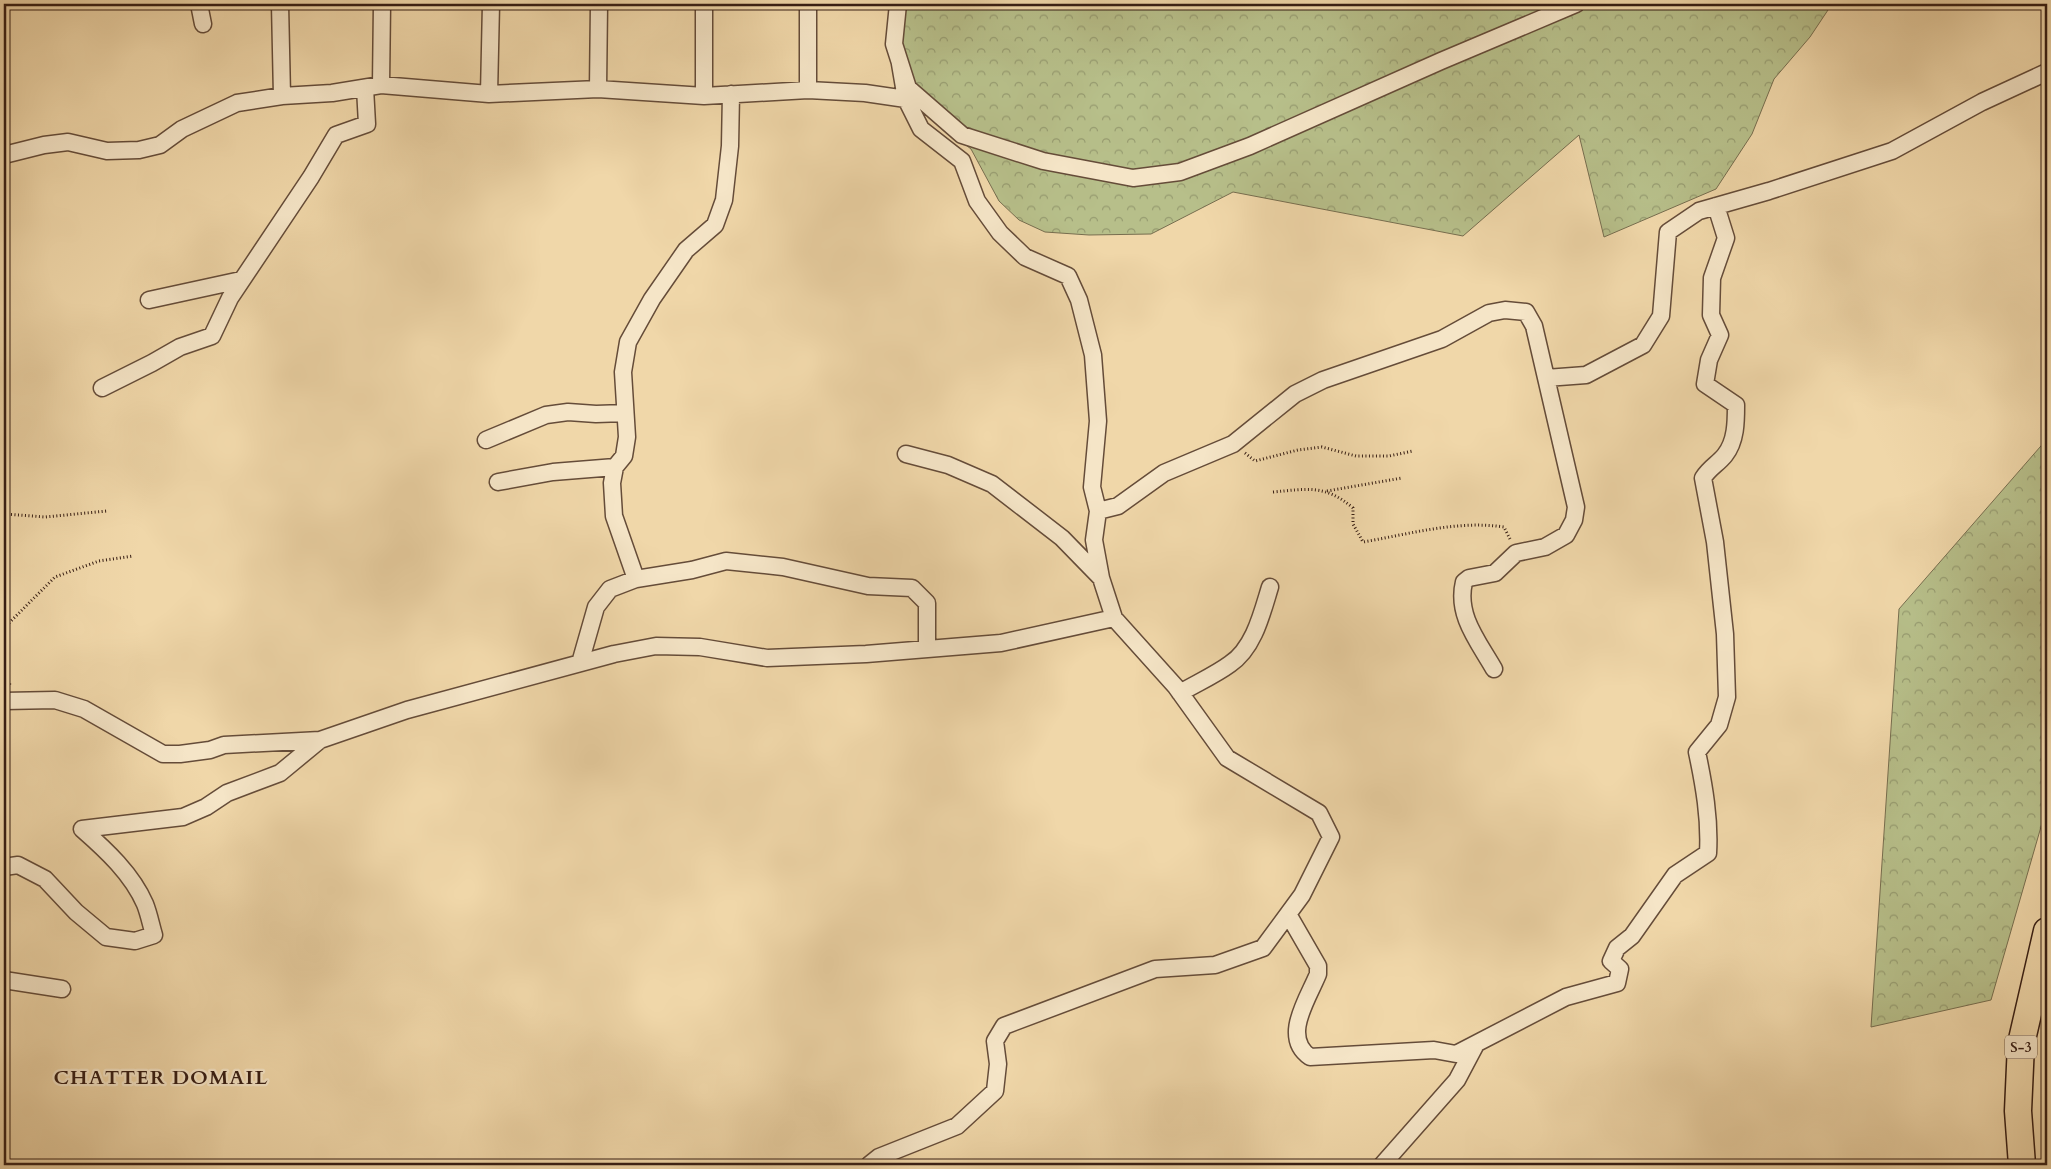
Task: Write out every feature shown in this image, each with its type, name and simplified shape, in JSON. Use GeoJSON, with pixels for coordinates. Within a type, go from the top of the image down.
{"type":"FeatureCollection","features":[{"type":"Feature","properties":{"kind":"highway","name":"S-3"},"geometry":{"type":"LineString","coordinates":[[2022,1165],[2018,1111],[2021,1044],[2047,931]]}},
{"type":"Feature","properties":{"kind":"street"},"geometry":{"type":"LineString","coordinates":[[199,4],[203,24]]}},
{"type":"Feature","properties":{"kind":"street"},"geometry":{"type":"LineString","coordinates":[[280,4],[282,96]]}},
{"type":"Feature","properties":{"kind":"street"},"geometry":{"type":"LineString","coordinates":[[102,388],[180,347],[212,336],[241,280],[311,177],[336,135],[367,124],[382,4]]}},
{"type":"Feature","properties":{"kind":"street"},"geometry":{"type":"LineString","coordinates":[[489,94],[491,4]]}},
{"type":"Feature","properties":{"kind":"street"},"geometry":{"type":"LineString","coordinates":[[598,90],[599,4]]}},
{"type":"Feature","properties":{"kind":"street"},"geometry":{"type":"LineString","coordinates":[[704,4],[704,96]]}},
{"type":"Feature","properties":{"kind":"street"},"geometry":{"type":"LineString","coordinates":[[808,4],[808,90]]}},
{"type":"Feature","properties":{"kind":"street"},"geometry":{"type":"LineString","coordinates":[[898,4],[894,44],[908,88],[962,134],[1042,160],[1133,178],[1180,172],[1250,146],[1441,61],[1576,4]]}},
{"type":"Feature","properties":{"kind":"street"},"geometry":{"type":"LineString","coordinates":[[870,1165],[878,1157],[957,1126],[995,1091],[998,1064],[995,1041],[1004,1026],[1155,969],[1215,965],[1263,948],[1302,895],[1331,837],[1320,813],[1226,758],[1180,693],[1114,618],[1101,578],[1094,540],[1098,511],[1092,487],[1098,421],[1093,355],[1079,300],[1068,276],[1025,256],[1000,233],[976,201],[962,161],[922,129],[906,99],[900,64]]}},
{"type":"Feature","properties":{"kind":"street"},"geometry":{"type":"LineString","coordinates":[[1546,378],[1586,375],[1643,345],[1661,316],[1668,232],[1699,211],[1892,151],[1982,102],[2047,72]]}},
{"type":"Feature","properties":{"kind":"street"},"geometry":{"type":"LineString","coordinates":[[4,155],[44,145],[68,142],[107,151],[139,150],[160,145],[182,129],[237,103],[282,96],[332,93],[373,87],[489,94],[598,90],[704,96],[808,90],[865,93],[906,99]]}},
{"type":"Feature","properties":{"kind":"street"},"geometry":{"type":"LineString","coordinates":[[636,579],[614,516],[612,484],[615,467],[624,456],[627,437],[623,372],[628,342],[652,300],[686,250],[715,224],[724,200],[730,146],[731,94]]}},
{"type":"Feature","properties":{"kind":"street"},"geometry":{"type":"LineString","coordinates":[[1288,914],[1318,966],[1318,974],[1297,1024],[1297,1040],[1302,1051],[1310,1057],[1434,1050],[1456,1054],[1475,1046],[1529,1015],[1566,998],[1617,983],[1620,969],[1611,961],[1617,948],[1632,936],[1675,875],[1708,853],[1709,839],[1705,793],[1697,752],[1719,725],[1727,697],[1725,634],[1716,542],[1703,478],[1710,467],[1725,455],[1736,430],[1736,405],[1705,384],[1709,360],[1720,335],[1711,315],[1712,278],[1726,238],[1716,206]]}},
{"type":"Feature","properties":{"kind":"street"},"geometry":{"type":"LineString","coordinates":[[150,300],[241,280]]}},
{"type":"Feature","properties":{"kind":"street"},"geometry":{"type":"LineString","coordinates":[[1098,511],[1118,506],[1164,474],[1233,444],[1296,394],[1323,380],[1442,339],[1488,313],[1505,310],[1526,312],[1534,326],[1576,507],[1574,520],[1566,535],[1545,547],[1516,553],[1495,573],[1469,578],[1464,582],[1461,593],[1464,614],[1494,669]]}},
{"type":"Feature","properties":{"kind":"street"},"geometry":{"type":"LineString","coordinates":[[486,440],[546,415],[568,412],[596,414],[625,413]]}},
{"type":"Feature","properties":{"kind":"street"},"geometry":{"type":"LineString","coordinates":[[906,454],[948,465],[992,484],[1062,538],[1101,578]]}},
{"type":"Feature","properties":{"kind":"street"},"geometry":{"type":"LineString","coordinates":[[498,482],[553,472],[615,467]]}},
{"type":"Feature","properties":{"kind":"street"},"geometry":{"type":"LineString","coordinates":[[580,663],[596,607],[610,589],[636,579],[692,570],[726,561],[783,567],[868,586],[912,588],[927,604],[927,649]]}},
{"type":"Feature","properties":{"kind":"street"},"geometry":{"type":"LineString","coordinates":[[1180,693],[1232,664],[1245,650],[1259,623],[1270,587]]}},
{"type":"Feature","properties":{"kind":"street"},"geometry":{"type":"LineString","coordinates":[[4,701],[55,700],[84,709],[163,754],[180,754],[210,750],[224,745],[320,740],[407,710],[614,654],[656,646],[700,647],[767,658],[927,649],[1002,643],[1114,618]]}},
{"type":"Feature","properties":{"kind":"street"},"geometry":{"type":"LineString","coordinates":[[4,867],[18,864],[45,879],[76,912],[106,937],[135,941],[154,934],[145,904],[126,873],[108,852],[82,828],[183,817],[206,807],[226,794],[280,773],[320,740]]}},
{"type":"Feature","properties":{"kind":"street"},"geometry":{"type":"LineString","coordinates":[[4,980],[62,988]]}},
{"type":"Feature","properties":{"kind":"street"},"geometry":{"type":"LineString","coordinates":[[1382,1165],[1457,1080],[1475,1046]]}},
{"type":"Feature","properties":{"kind":"path"},"geometry":{"type":"LineString","coordinates":[[1233,444],[1255,461],[1298,450],[1322,447],[1356,456],[1389,456],[1413,451]]}},
{"type":"Feature","properties":{"kind":"path"},"geometry":{"type":"LineString","coordinates":[[1273,492],[1307,489],[1327,491],[1402,478]]}},
{"type":"Feature","properties":{"kind":"path"},"geometry":{"type":"LineString","coordinates":[[1327,491],[1343,499],[1353,508],[1353,524],[1363,542],[1437,528],[1485,524],[1504,527],[1516,553]]}},
{"type":"Feature","properties":{"kind":"path"},"geometry":{"type":"LineString","coordinates":[[4,514],[45,517],[107,511]]}},
{"type":"Feature","properties":{"kind":"path"},"geometry":{"type":"LineString","coordinates":[[4,628],[55,577],[99,562],[133,556]]}},
{"type":"Feature","properties":{"kind":"green space"},"geometry":{"type":"Polygon","coordinates":[[[898,4],[1832,4],[1810,37],[1774,79],[1752,134],[1716,189],[1604,237],[1579,135],[1463,236],[1233,192],[1151,234],[1089,235],[1045,232],[1019,220],[999,201],[971,149],[936,122],[908,88],[894,44],[898,4]]]}},
{"type":"Feature","properties":{"kind":"green space"},"geometry":{"type":"Polygon","coordinates":[[[2047,439],[2047,806],[1991,1000],[1871,1027],[1899,609],[2047,439]]]}},
{"type":"Feature","properties":{"kind":"district","name":"CHATTER DOMAIL"},"geometry":{"type":"Point","coordinates":[161,1077]}}]}
